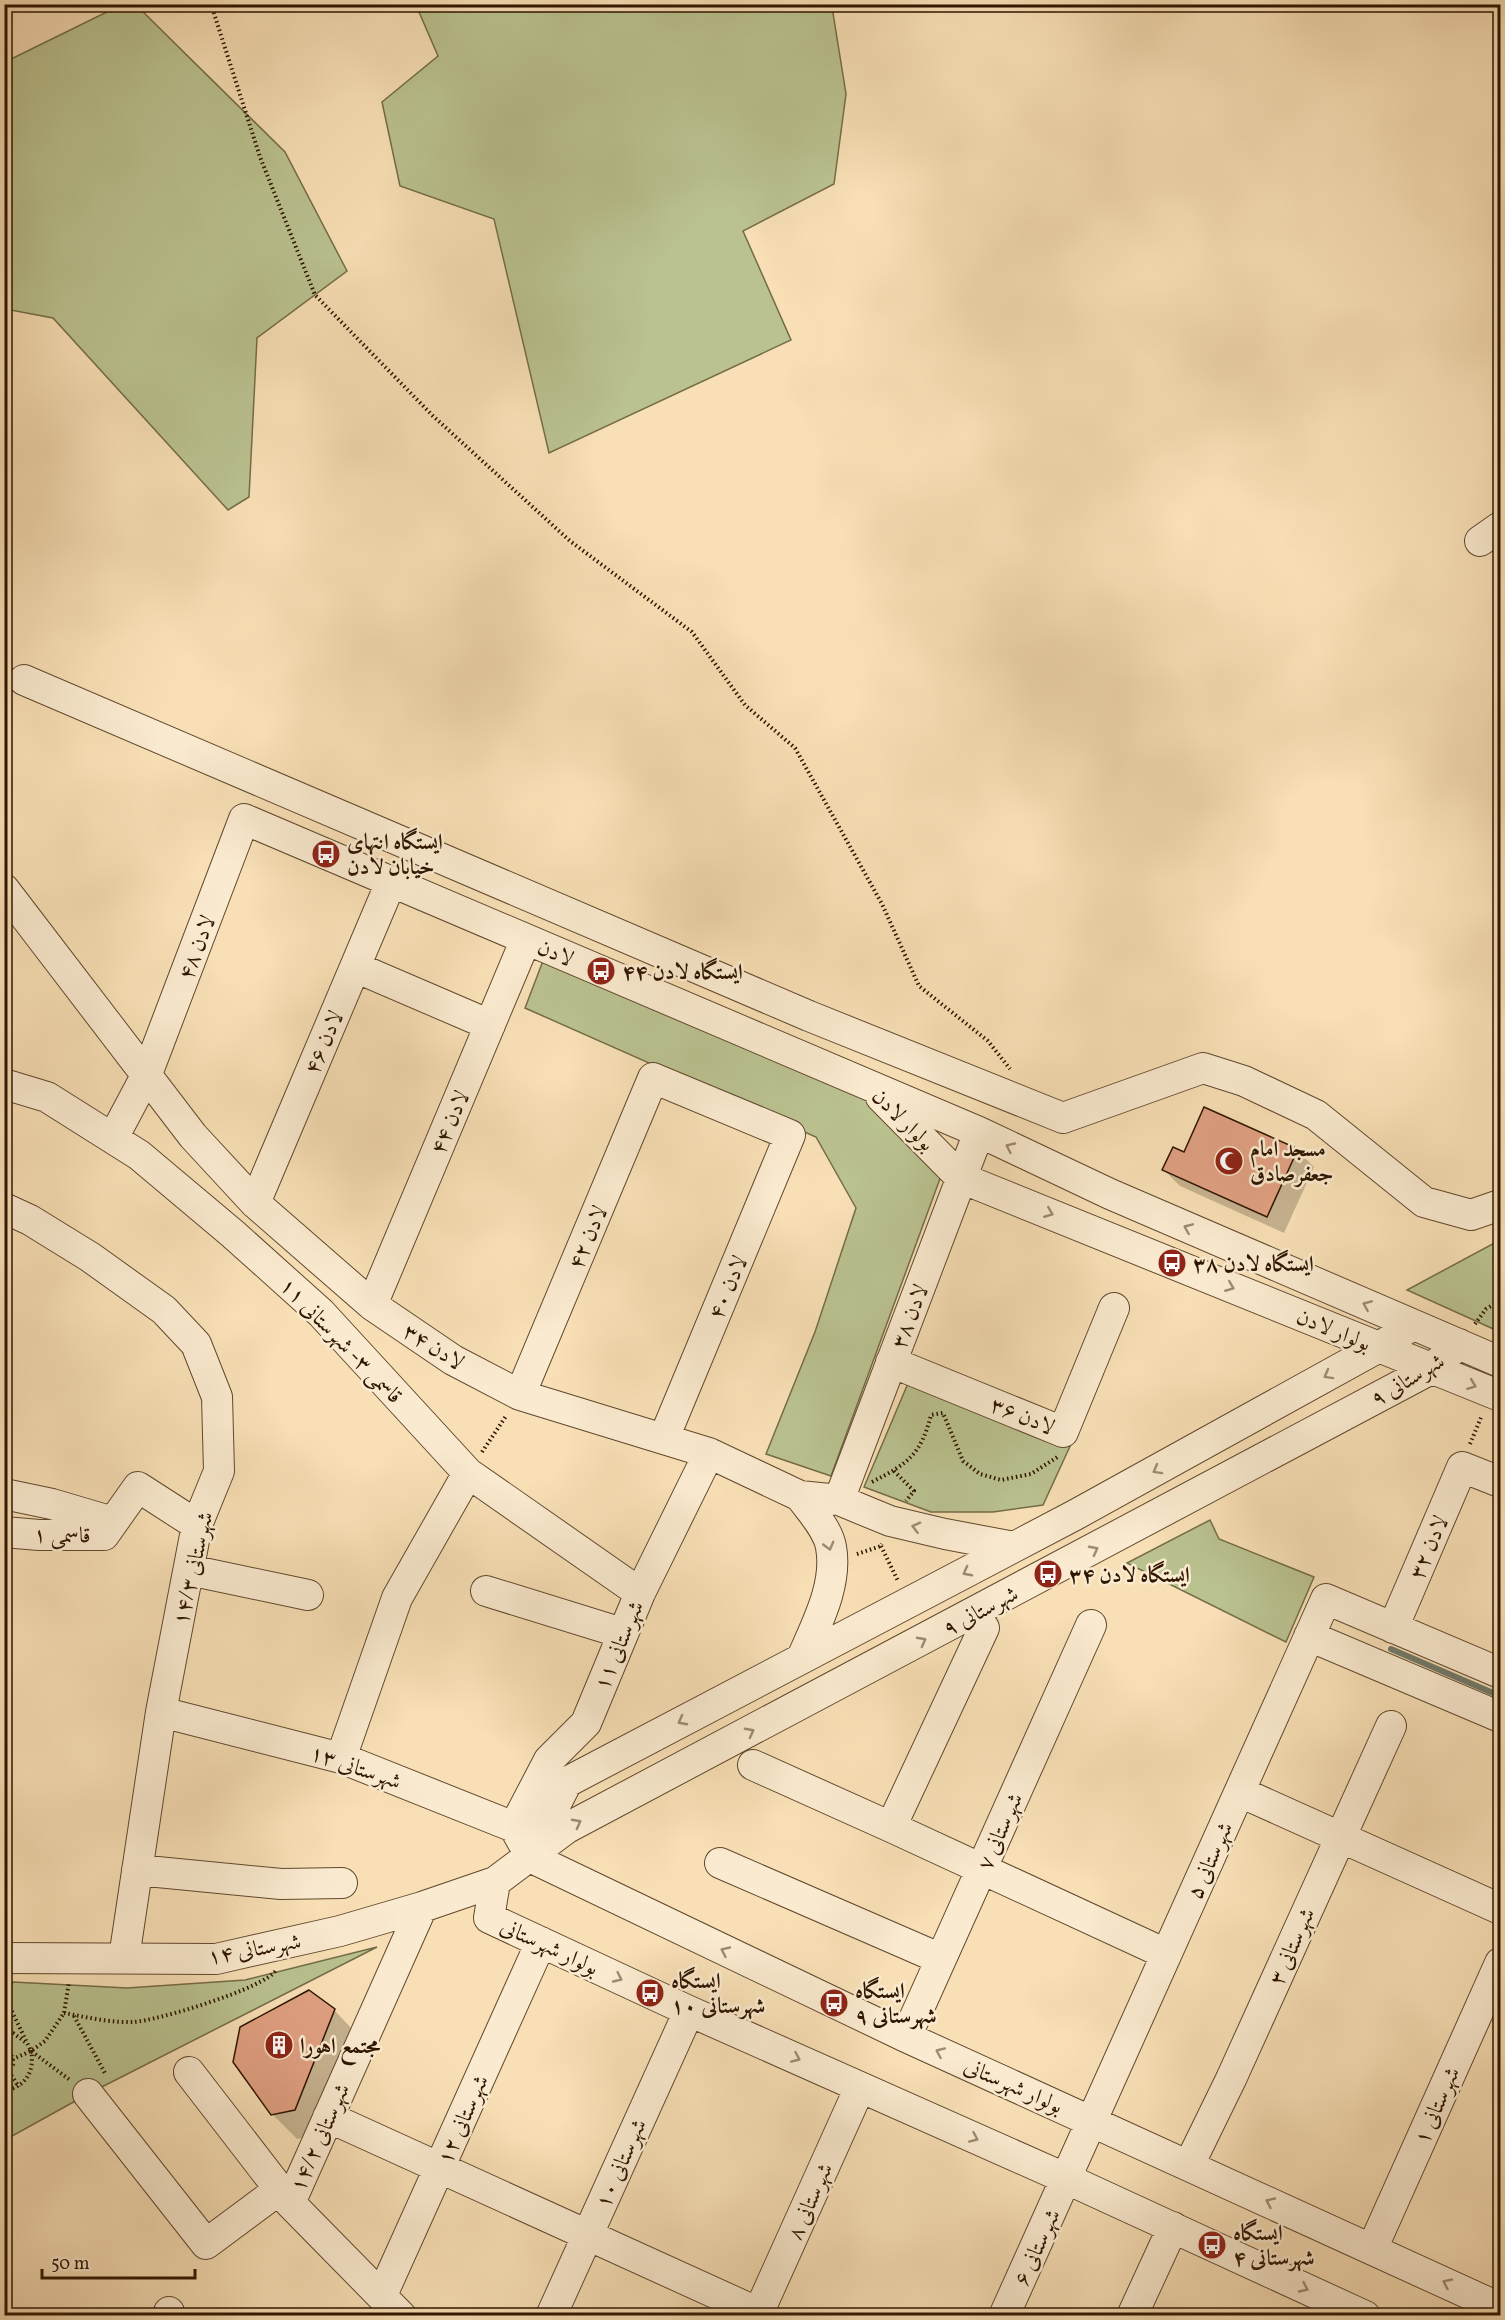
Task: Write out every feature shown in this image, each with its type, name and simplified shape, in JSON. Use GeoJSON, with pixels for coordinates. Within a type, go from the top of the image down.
{"type":"FeatureCollection","features":[{"type":"Feature","properties":{"kind":"street"},"geometry":{"type":"LineString","coordinates":[[24,680],[809,1016],[1063,1118],[1203,1068],[1244,1081],[1316,1115],[1424,1202],[1471,1215],[1500,1205]]}},
{"type":"Feature","properties":{"kind":"street","name":"لادن"},"geometry":{"type":"LineString","coordinates":[[244,819],[868,1084]]}},
{"type":"Feature","properties":{"kind":"street","name":"لادن ۴۸"},"geometry":{"type":"LineString","coordinates":[[113,1138],[147,1074],[244,819]]}},
{"type":"Feature","properties":{"kind":"street","name":"لادن ۴۶"},"geometry":{"type":"LineString","coordinates":[[255,1203],[391,882]]}},
{"type":"Feature","properties":{"kind":"street","name":"لادن ۳۴"},"geometry":{"type":"LineString","coordinates":[[4,889],[193,1136],[255,1203],[372,1305],[453,1360],[520,1395],[664,1438],[709,1454],[800,1496]]}},
{"type":"Feature","properties":{"kind":"street","name":"لادن ۴۴"},"geometry":{"type":"LineString","coordinates":[[372,1305],[526,939]]}},
{"type":"Feature","properties":{"kind":"street"},"geometry":{"type":"LineString","coordinates":[[355,967],[490,1025]]}},
{"type":"Feature","properties":{"kind":"street","name":"لادن ۴۰"},"geometry":{"type":"LineString","coordinates":[[653,1078],[790,1135],[664,1438]]}},
{"type":"Feature","properties":{"kind":"street","name":"لادن ۴۲"},"geometry":{"type":"LineString","coordinates":[[520,1395],[653,1078]]}},
{"type":"Feature","properties":{"kind":"street","name":"قاسمی ۳- شهرستانی ۱۱"},"geometry":{"type":"LineString","coordinates":[[4,1084],[47,1097],[139,1155],[321,1313],[468,1473],[640,1593]]}},
{"type":"Feature","properties":{"kind":"street","name":"بولوار لادن"},"geometry":{"type":"LineString","coordinates":[[868,1084],[979,1132],[1110,1194],[1500,1362]]}},
{"type":"Feature","properties":{"kind":"street","name":"بولوار لادن"},"geometry":{"type":"LineString","coordinates":[[868,1084],[961,1178],[1496,1394]]}},
{"type":"Feature","properties":{"kind":"street","name":"لادن ۳۸"},"geometry":{"type":"LineString","coordinates":[[839,1500],[979,1132]]}},
{"type":"Feature","properties":{"kind":"street","name":"شهرستانی ۱۴/۳"},"geometry":{"type":"LineString","coordinates":[[4,1208],[30,1220],[90,1257],[164,1310],[196,1344],[217,1397],[219,1471],[197,1525],[160,1712],[124,1958]]}},
{"type":"Feature","properties":{"kind":"street","name":"لادن ۳۶"},"geometry":{"type":"LineString","coordinates":[[891,1362],[1063,1432],[1113,1308]]}},
{"type":"Feature","properties":{"kind":"street"},"geometry":{"type":"LineString","coordinates":[[530,1857],[567,1782],[1014,1547],[1379,1347],[1413,1325]]}},
{"type":"Feature","properties":{"kind":"street","name":"شهرستانی ۹"},"geometry":{"type":"LineString","coordinates":[[495,1882],[567,1828],[1431,1369],[1460,1344]]}},
{"type":"Feature","properties":{"kind":"street","name":"شهرستانی ۱۱"},"geometry":{"type":"LineString","coordinates":[[514,1827],[549,1760],[586,1723],[640,1593],[709,1454]]}},
{"type":"Feature","properties":{"kind":"street"},"geometry":{"type":"LineString","coordinates":[[1462,1467],[1500,1482]]}},
{"type":"Feature","properties":{"kind":"street","name":"لادن ۳۲"},"geometry":{"type":"LineString","coordinates":[[1394,1628],[1462,1467]]}},
{"type":"Feature","properties":{"kind":"street"},"geometry":{"type":"LineString","coordinates":[[341,1758],[398,1598],[468,1473]]}},
{"type":"Feature","properties":{"kind":"street"},"geometry":{"type":"LineString","coordinates":[[4,1494],[51,1504],[113,1522],[138,1487],[197,1525]]}},
{"type":"Feature","properties":{"kind":"street"},"geometry":{"type":"LineString","coordinates":[[800,1496],[839,1500],[890,1521],[1014,1547]]}},
{"type":"Feature","properties":{"kind":"street"},"geometry":{"type":"LineString","coordinates":[[800,1496],[831,1546],[832,1563],[826,1602],[802,1659]]}},
{"type":"Feature","properties":{"kind":"street","name":"قاسمی ۱"},"geometry":{"type":"LineString","coordinates":[[4,1532],[39,1535],[104,1535],[113,1522]]}},
{"type":"Feature","properties":{"kind":"street"},"geometry":{"type":"LineString","coordinates":[[189,1570],[308,1595]]}},
{"type":"Feature","properties":{"kind":"street"},"geometry":{"type":"LineString","coordinates":[[486,1591],[622,1633]]}},
{"type":"Feature","properties":{"kind":"street","name":"شهرستانی ۵"},"geometry":{"type":"LineString","coordinates":[[1091,2120],[1326,1599],[1394,1628]]}},
{"type":"Feature","properties":{"kind":"street","name":"شهرستانی ۷"},"geometry":{"type":"LineString","coordinates":[[906,2037],[1091,1625]]}},
{"type":"Feature","properties":{"kind":"street"},"geometry":{"type":"LineString","coordinates":[[891,1827],[984,1628]]}},
{"type":"Feature","properties":{"kind":"street"},"geometry":{"type":"LineString","coordinates":[[1394,1628],[1500,1673]]}},
{"type":"Feature","properties":{"kind":"street"},"geometry":{"type":"LineString","coordinates":[[1310,1636],[1500,1717]]}},
{"type":"Feature","properties":{"kind":"street","name":"شهرستانی ۱۳"},"geometry":{"type":"LineString","coordinates":[[160,1712],[341,1758],[514,1827]]}},
{"type":"Feature","properties":{"kind":"street","name":"شهرستانی ۳"},"geometry":{"type":"LineString","coordinates":[[1189,2165],[1236,2069],[1391,1726]]}},
{"type":"Feature","properties":{"kind":"street"},"geometry":{"type":"LineString","coordinates":[[753,1765],[1166,1954]]}},
{"type":"Feature","properties":{"kind":"street"},"geometry":{"type":"LineString","coordinates":[[1239,1792],[1500,1909]]}},
{"type":"Feature","properties":{"kind":"street"},"geometry":{"type":"LineString","coordinates":[[514,1827],[530,1857]]}},
{"type":"Feature","properties":{"kind":"street","name":"بولوار شهرستانی"},"geometry":{"type":"LineString","coordinates":[[530,1857],[906,2037],[1500,2308]]}},
{"type":"Feature","properties":{"kind":"street"},"geometry":{"type":"LineString","coordinates":[[720,1863],[941,1959]]}},
{"type":"Feature","properties":{"kind":"street"},"geometry":{"type":"LineString","coordinates":[[137,1870],[281,1884],[342,1883]]}},
{"type":"Feature","properties":{"kind":"street","name":"بولوار شهرستانی"},"geometry":{"type":"LineString","coordinates":[[495,1882],[489,1918],[689,2011],[1173,2227],[1355,2314]]}},
{"type":"Feature","properties":{"kind":"street","name":"شهرستانی ۱۴"},"geometry":{"type":"LineString","coordinates":[[4,1958],[216,1959],[340,1931],[422,1907],[495,1882]]}},
{"type":"Feature","properties":{"kind":"street","name":"شهرستانی ۱۴/۲"},"geometry":{"type":"LineString","coordinates":[[285,2196],[328,2117],[422,1907]]}},
{"type":"Feature","properties":{"kind":"street","name":"شهرستانی ۱۲"},"geometry":{"type":"LineString","coordinates":[[393,2309],[440,2168],[541,1942]]}},
{"type":"Feature","properties":{"kind":"street","name":"شهرستانی ۱"},"geometry":{"type":"LineString","coordinates":[[1372,2249],[1500,1963]]}},
{"type":"Feature","properties":{"kind":"street","name":"شهرستانی ۱۰"},"geometry":{"type":"LineString","coordinates":[[552,2316],[689,2011]]}},
{"type":"Feature","properties":{"kind":"street"},"geometry":{"type":"LineString","coordinates":[[189,2072],[285,2196],[393,2309]]}},
{"type":"Feature","properties":{"kind":"street","name":"شهرستانی ۸"},"geometry":{"type":"LineString","coordinates":[[758,2314],[860,2087]]}},
{"type":"Feature","properties":{"kind":"street"},"geometry":{"type":"LineString","coordinates":[[99,2089],[206,2244],[285,2196]]}},
{"type":"Feature","properties":{"kind":"street"},"geometry":{"type":"LineString","coordinates":[[328,2117],[758,2314]]}},
{"type":"Feature","properties":{"kind":"street","name":"شهرستانی ۶"},"geometry":{"type":"LineString","coordinates":[[1004,2316],[1067,2179],[1091,2120]]}},
{"type":"Feature","properties":{"kind":"street"},"geometry":{"type":"LineString","coordinates":[[1132,2316],[1173,2227]]}},
{"type":"Feature","properties":{"kind":"path"},"geometry":{"type":"LineString","coordinates":[[211,4],[260,157],[315,295],[433,416],[570,541],[692,632],[745,705],[795,748],[882,904],[920,986],[988,1041],[1016,1077]]}},
{"type":"Feature","properties":{"kind":"path"},"geometry":{"type":"LineString","coordinates":[[1460,1344],[1486,1309],[1500,1301]]}},
{"type":"Feature","properties":{"kind":"path"},"geometry":{"type":"LineString","coordinates":[[1462,1467],[1496,1394]]}},
{"type":"Feature","properties":{"kind":"path"},"geometry":{"type":"LineString","coordinates":[[468,1473],[520,1395]]}},
{"type":"Feature","properties":{"kind":"path"},"geometry":{"type":"LineString","coordinates":[[839,1500],[894,1471],[915,1454],[926,1438],[931,1415],[943,1413],[963,1461],[980,1474],[1001,1480],[1031,1474],[1061,1454],[1063,1432]]}},
{"type":"Feature","properties":{"kind":"path"},"geometry":{"type":"LineString","coordinates":[[64,2013],[94,2019],[134,2022],[211,2003],[258,1984],[274,1974],[290,1942]]}},
{"type":"Feature","properties":{"kind":"path"},"geometry":{"type":"LineString","coordinates":[[19,2087],[7,2072],[4,2064],[31,2051],[45,2041],[64,2013],[73,1958]]}},
{"type":"Feature","properties":{"kind":"path"},"geometry":{"type":"LineString","coordinates":[[4,1995],[31,2051],[33,2065],[28,2077],[19,2087],[4,2091]]}},
{"type":"Feature","properties":{"kind":"path"},"geometry":{"type":"LineString","coordinates":[[74,2015],[99,2089]]}},
{"type":"Feature","properties":{"kind":"path"},"geometry":{"type":"LineString","coordinates":[[4,2032],[13,2033],[24,2040],[31,2051],[99,2089]]}},
{"type":"Feature","properties":{"kind":"path"},"geometry":{"type":"LineString","coordinates":[[4,2050],[14,2058]]}},
{"type":"Feature","properties":{"kind":"path"},"geometry":{"type":"LineString","coordinates":[[7,2072],[12,2067],[14,2058]]}},
{"type":"Feature","properties":{"kind":"green space"},"geometry":{"type":"Polygon","coordinates":[[[121,5],[136,5],[285,152],[347,271],[257,338],[249,497],[228,510],[53,318],[5,309],[5,62],[121,5]]]}},
{"type":"Feature","properties":{"kind":"green space"},"geometry":{"type":"Polygon","coordinates":[[[416,5],[829,5],[832,7],[846,94],[834,184],[743,231],[791,340],[549,453],[494,219],[400,186],[382,102],[438,56],[416,5]]]}},
{"type":"Feature","properties":{"kind":"green space"},"geometry":{"type":"Polygon","coordinates":[[[546,953],[828,1073],[899,1122],[941,1176],[831,1476],[766,1454],[815,1332],[856,1208],[816,1137],[525,1008],[546,953]]]}},
{"type":"Feature","properties":{"kind":"green space"},"geometry":{"type":"Polygon","coordinates":[[[1500,1240],[1500,1332],[1407,1290],[1500,1240]]]}},
{"type":"Feature","properties":{"kind":"green space"},"geometry":{"type":"Polygon","coordinates":[[[912,1374],[1072,1442],[1043,1505],[993,1512],[931,1512],[864,1487],[912,1374]]]}},
{"type":"Feature","properties":{"kind":"green space"},"geometry":{"type":"Polygon","coordinates":[[[1210,1520],[1219,1539],[1314,1577],[1286,1642],[1127,1563],[1210,1520]]]}},
{"type":"Feature","properties":{"kind":"green space"},"geometry":{"type":"Polygon","coordinates":[[[377,1947],[88,2094],[5,2140],[5,1992],[13,1982],[127,1988],[245,1980],[377,1947]]]}},
{"type":"Feature","properties":{"kind":"building","name":"مسجد امام جعفرصادق"},"geometry":{"type":"Polygon","coordinates":[[[1204,1107],[1298,1149],[1267,1217],[1162,1170],[1173,1147],[1184,1152],[1204,1107]]]}},
{"type":"Feature","properties":{"kind":"building","name":"مجتمع اهورا"},"geometry":{"type":"Polygon","coordinates":[[[309,1990],[335,2009],[295,2110],[271,2115],[233,2062],[240,2027],[309,1990]]]}},
{"type":"Feature","properties":{"kind":"waterway"},"geometry":{"type":"LineString","coordinates":[[1391,1649],[1500,1696]]}},
{"type":"Feature","properties":{"kind":"place","name":"ایستگاه انتهای خیابان لادن"},"geometry":{"type":"Point","coordinates":[326,854]}},
{"type":"Feature","properties":{"kind":"place","name":"ایستگاه لادن ۴۴"},"geometry":{"type":"Point","coordinates":[601,971]}},
{"type":"Feature","properties":{"kind":"place","name":"مسجد امام جعفرصادق"},"geometry":{"type":"Point","coordinates":[1229,1161]}},
{"type":"Feature","properties":{"kind":"place","name":"ایستگاه لادن ۳۸"},"geometry":{"type":"Point","coordinates":[1172,1263]}},
{"type":"Feature","properties":{"kind":"place","name":"ایستگاه لادن ۳۴"},"geometry":{"type":"Point","coordinates":[1048,1574]}},
{"type":"Feature","properties":{"kind":"place","name":"ایستگاه شهرستانی ۱۰"},"geometry":{"type":"Point","coordinates":[650,1993]}},
{"type":"Feature","properties":{"kind":"place","name":"ایستگاه شهرستانی ۹"},"geometry":{"type":"Point","coordinates":[834,2003]}},
{"type":"Feature","properties":{"kind":"place","name":"مجتمع اهورا"},"geometry":{"type":"Point","coordinates":[279,2045]}},
{"type":"Feature","properties":{"kind":"place","name":"ایستگاه شهرستانی ۴"},"geometry":{"type":"Point","coordinates":[1212,2245]}}]}
